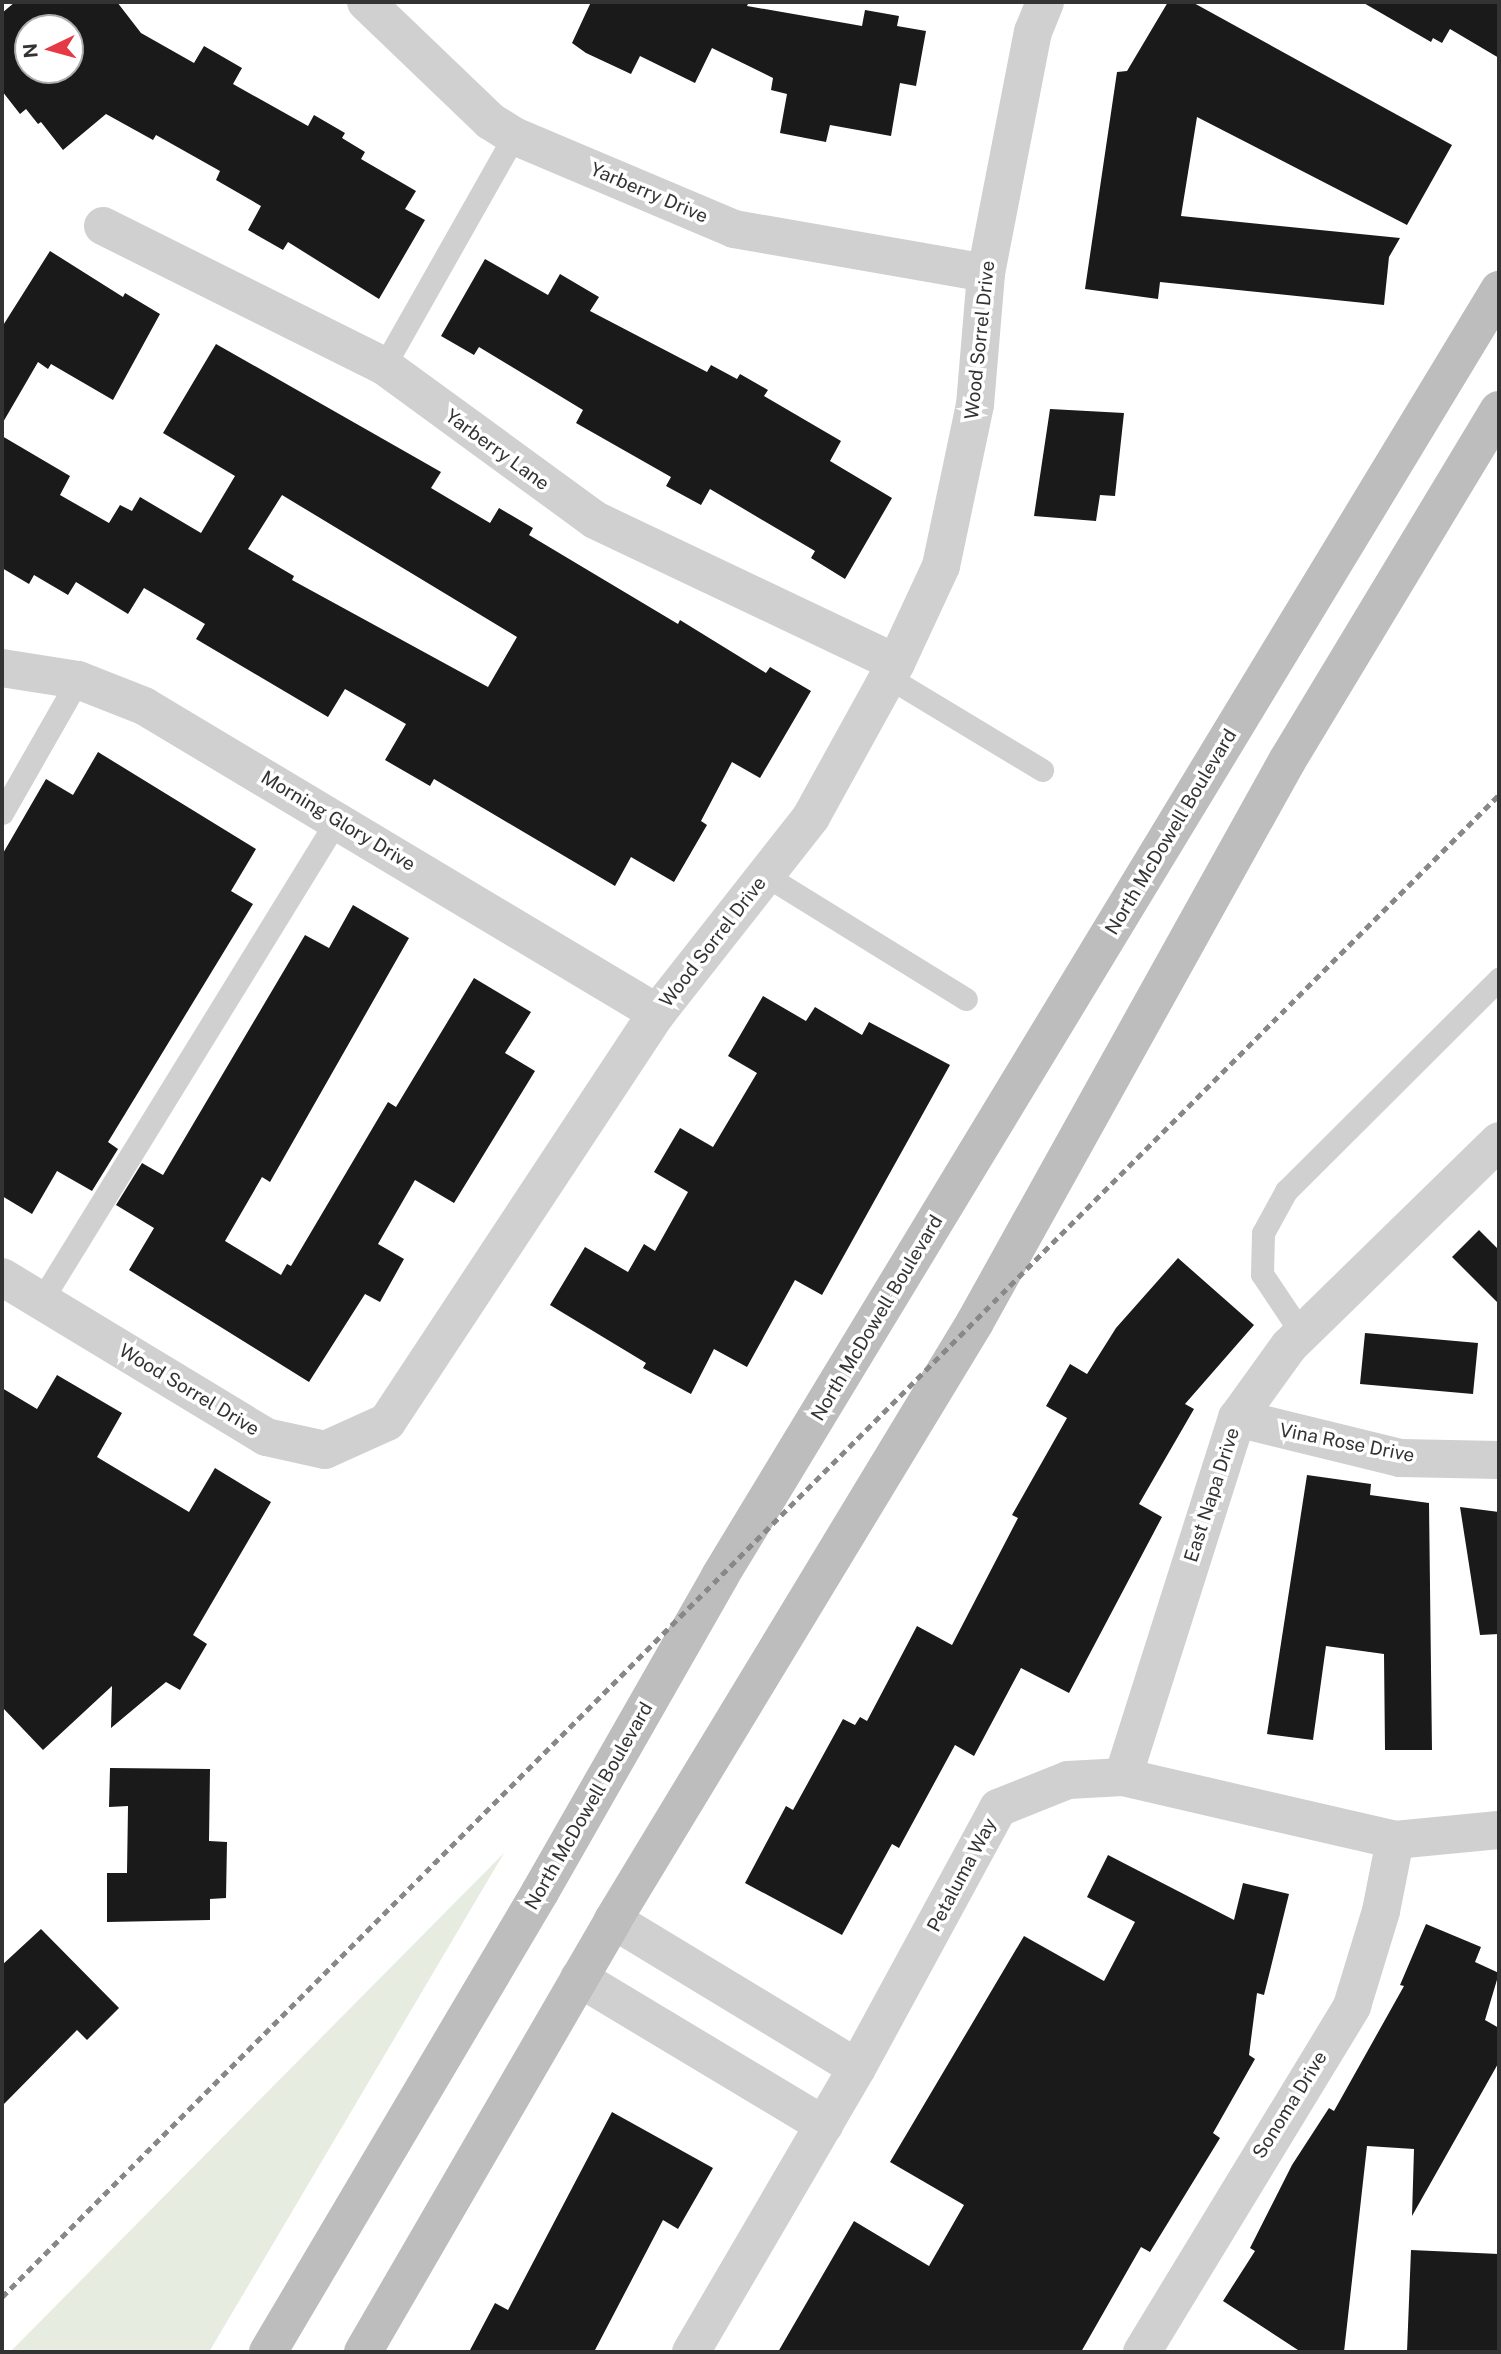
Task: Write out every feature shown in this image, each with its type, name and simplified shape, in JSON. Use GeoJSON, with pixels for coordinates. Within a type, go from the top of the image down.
{"type":"FeatureCollection","features":[{"type":"Feature","properties":{"kind":"main road","name":"North McDowell Boulevard"},"geometry":{"type":"LineString","coordinates":[[268,2352],[534,1903],[720,1576],[1499,290]]}},
{"type":"Feature","properties":{"kind":"main road"},"geometry":{"type":"LineString","coordinates":[[363,2352],[612,1920],[975,1322],[1287,761],[1499,410]]}},
{"type":"Feature","properties":{"kind":"street","name":"Yarberry Drive"},"geometry":{"type":"LineString","coordinates":[[366,2],[490,121],[514,136],[734,229],[986,273]]}},
{"type":"Feature","properties":{"kind":"street","name":"Wood Sorrel Drive"},"geometry":{"type":"LineString","coordinates":[[2,1277],[266,1437],[326,1450],[387,1422],[657,1013],[811,817],[892,670],[941,566],[975,405],[986,273],[1033,32],[1045,2]]}},
{"type":"Feature","properties":{"kind":"street","name":"Yarberry Lane"},"geometry":{"type":"LineString","coordinates":[[103,226],[384,366],[594,520],[892,670]]}},
{"type":"Feature","properties":{"kind":"street","name":"Morning Glory Drive"},"geometry":{"type":"LineString","coordinates":[[2,668],[78,680],[144,706],[657,1013]]}},
{"type":"Feature","properties":{"kind":"street","name":"East Napa Drive"},"geometry":{"type":"LineString","coordinates":[[1124,1776],[1237,1418],[1302,1334],[1499,1141]]}},
{"type":"Feature","properties":{"kind":"street","name":"Vina Rose Drive"},"geometry":{"type":"LineString","coordinates":[[1237,1418],[1400,1458],[1499,1460]]}},
{"type":"Feature","properties":{"kind":"street","name":"Petaluma Way"},"geometry":{"type":"LineString","coordinates":[[691,2352],[857,2068],[998,1808],[1068,1780],[1124,1776],[1395,1840],[1499,1830]]}},
{"type":"Feature","properties":{"kind":"street","name":"Sonoma Drive"},"geometry":{"type":"LineString","coordinates":[[1142,2352],[1352,2006],[1381,1911],[1395,1840]]}},
{"type":"Feature","properties":{"kind":"street"},"geometry":{"type":"LineString","coordinates":[[612,1920],[857,2068]]}},
{"type":"Feature","properties":{"kind":"street"},"geometry":{"type":"LineString","coordinates":[[579,1978],[824,2125]]}},
{"type":"Feature","properties":{"kind":"lane"},"geometry":{"type":"LineString","coordinates":[[384,366],[514,136]]}},
{"type":"Feature","properties":{"kind":"lane"},"geometry":{"type":"LineString","coordinates":[[892,670],[1042,770]]}},
{"type":"Feature","properties":{"kind":"lane"},"geometry":{"type":"LineString","coordinates":[[2,813],[78,680]]}},
{"type":"Feature","properties":{"kind":"lane"},"geometry":{"type":"LineString","coordinates":[[41,1301],[337,820]]}},
{"type":"Feature","properties":{"kind":"lane"},"geometry":{"type":"LineString","coordinates":[[765,875],[966,999]]}},
{"type":"Feature","properties":{"kind":"lane"},"geometry":{"type":"LineString","coordinates":[[1302,1334],[1262,1274],[1263,1233],[1286,1191],[1499,979]]}},
{"type":"Feature","properties":{"kind":"shaded area"},"geometry":{"type":"Polygon","coordinates":[[[504,1853],[209,2352],[10,2352],[504,1853]]]}},
{"type":"Feature","properties":{"kind":"building"},"geometry":{"type":"Polygon","coordinates":[[[15,2],[117,2],[141,33],[194,63],[204,46],[242,68],[233,84],[308,126],[314,115],[345,133],[342,138],[365,152],[361,159],[416,191],[405,209],[425,220],[379,299],[288,242],[283,250],[248,230],[261,206],[216,180],[220,171],[156,135],[153,140],[106,114],[63,150],[41,122],[38,124],[26,109],[20,114],[2,91],[2,13],[15,2]]]}},
{"type":"Feature","properties":{"kind":"building"},"geometry":{"type":"Polygon","coordinates":[[[591,2],[749,2],[747,6],[862,26],[865,10],[899,16],[897,26],[926,31],[916,86],[900,83],[891,136],[830,125],[826,142],[780,133],[787,94],[771,90],[773,78],[712,48],[695,83],[640,56],[631,74],[586,53],[572,43],[591,2]]]}},
{"type":"Feature","properties":{"kind":"building"},"geometry":{"type":"Polygon","coordinates":[[[1168,2],[1192,2],[1452,145],[1407,225],[1197,117],[1181,216],[1400,238],[1389,257],[1384,305],[1160,282],[1158,299],[1085,289],[1117,72],[1127,71],[1168,2]]]}},
{"type":"Feature","properties":{"kind":"building"},"geometry":{"type":"Polygon","coordinates":[[[1362,2],[1499,2],[1499,58],[1450,29],[1442,43],[1433,38],[1431,42],[1362,2]]]}},
{"type":"Feature","properties":{"kind":"building"},"geometry":{"type":"Polygon","coordinates":[[[50,251],[123,297],[125,293],[160,314],[113,400],[51,364],[48,369],[38,362],[2,424],[2,327],[50,251]]]}},
{"type":"Feature","properties":{"kind":"building"},"geometry":{"type":"Polygon","coordinates":[[[485,259],[548,295],[560,274],[599,297],[590,311],[707,372],[711,365],[737,379],[740,374],[768,390],[764,396],[841,441],[830,461],[892,498],[845,579],[811,558],[815,551],[710,489],[701,505],[666,486],[671,477],[576,423],[583,410],[479,347],[474,355],[441,336],[485,259]]]}},
{"type":"Feature","properties":{"kind":"building"},"geometry":{"type":"Polygon","coordinates":[[[216,344],[441,472],[431,488],[490,523],[499,508],[533,528],[529,535],[678,624],[680,620],[766,673],[770,667],[811,691],[760,778],[732,762],[701,821],[707,825],[674,882],[631,857],[615,886],[434,779],[430,786],[385,760],[406,724],[345,689],[328,717],[196,639],[205,624],[144,588],[128,614],[76,582],[68,595],[34,575],[29,584],[2,568],[2,436],[70,476],[60,495],[109,523],[120,505],[132,511],[140,497],[201,533],[235,476],[163,433],[216,344]],[[282,495],[248,549],[294,576],[292,580],[488,687],[517,637],[282,495]]]}},
{"type":"Feature","properties":{"kind":"building"},"geometry":{"type":"Polygon","coordinates":[[[1050,409],[1124,413],[1115,496],[1100,495],[1096,521],[1034,516],[1050,409]]]}},
{"type":"Feature","properties":{"kind":"building"},"geometry":{"type":"Polygon","coordinates":[[[98,752],[256,849],[231,891],[253,904],[108,1142],[118,1149],[92,1191],[57,1171],[32,1214],[2,1196],[2,855],[46,779],[73,795],[98,752]]]}},
{"type":"Feature","properties":{"kind":"building"},"geometry":{"type":"Polygon","coordinates":[[[353,905],[409,938],[270,1182],[262,1177],[225,1241],[281,1275],[287,1264],[291,1266],[388,1102],[396,1107],[474,978],[531,1012],[505,1053],[535,1071],[454,1203],[415,1180],[378,1244],[404,1259],[380,1302],[365,1294],[309,1382],[129,1270],[154,1228],[116,1205],[142,1163],[163,1175],[305,935],[329,948],[353,905]]]}},
{"type":"Feature","properties":{"kind":"building"},"geometry":{"type":"Polygon","coordinates":[[[763,996],[806,1021],[815,1007],[862,1035],[869,1022],[950,1065],[822,1295],[795,1280],[747,1367],[714,1349],[691,1394],[643,1368],[646,1363],[550,1305],[585,1247],[628,1272],[644,1244],[655,1251],[688,1192],[654,1172],[680,1128],[713,1147],[757,1073],[728,1056],[763,996]]]}},
{"type":"Feature","properties":{"kind":"building"},"geometry":{"type":"Polygon","coordinates":[[[1479,1230],[1499,1250],[1499,1304],[1452,1257],[1479,1230]]]}},
{"type":"Feature","properties":{"kind":"building"},"geometry":{"type":"Polygon","coordinates":[[[1178,1258],[1254,1325],[1185,1404],[1194,1409],[1139,1504],[1162,1517],[1069,1693],[1021,1668],[974,1756],[955,1745],[899,1848],[892,1844],[842,1935],[745,1883],[786,1806],[793,1810],[843,1719],[855,1725],[860,1717],[867,1721],[917,1626],[952,1645],[1018,1518],[1012,1515],[1067,1418],[1046,1406],[1070,1364],[1087,1374],[1116,1328],[1178,1258]]]}},
{"type":"Feature","properties":{"kind":"building"},"geometry":{"type":"Polygon","coordinates":[[[1365,1333],[1478,1343],[1473,1394],[1360,1384],[1365,1333]]]}},
{"type":"Feature","properties":{"kind":"building"},"geometry":{"type":"Polygon","coordinates":[[[57,1375],[122,1413],[97,1457],[189,1512],[215,1468],[271,1502],[193,1635],[207,1644],[180,1690],[166,1682],[111,1728],[112,1686],[43,1750],[2,1707],[2,1388],[37,1409],[57,1375]]]}},
{"type":"Feature","properties":{"kind":"building"},"geometry":{"type":"Polygon","coordinates":[[[1307,1475],[1371,1484],[1370,1495],[1429,1503],[1432,1750],[1385,1750],[1384,1654],[1326,1646],[1313,1740],[1267,1734],[1307,1475]]]}},
{"type":"Feature","properties":{"kind":"building"},"geometry":{"type":"Polygon","coordinates":[[[1460,1507],[1499,1512],[1499,1634],[1480,1635],[1460,1507]]]}},
{"type":"Feature","properties":{"kind":"building"},"geometry":{"type":"Polygon","coordinates":[[[110,1768],[210,1769],[209,1841],[227,1842],[226,1898],[210,1899],[210,1920],[107,1922],[107,1873],[127,1873],[128,1806],[109,1807],[110,1768]]]}},
{"type":"Feature","properties":{"kind":"building"},"geometry":{"type":"Polygon","coordinates":[[[1108,1855],[1234,1920],[1243,1883],[1289,1894],[1264,1995],[1257,1993],[1249,2055],[1255,2059],[1213,2133],[1220,2138],[1150,2252],[1141,2247],[1081,2352],[778,2352],[854,2221],[929,2266],[964,2205],[890,2162],[1024,1936],[1104,1981],[1135,1922],[1087,1897],[1108,1855]]]}},
{"type":"Feature","properties":{"kind":"building"},"geometry":{"type":"Polygon","coordinates":[[[1426,1924],[1481,1947],[1475,1962],[1499,1973],[1485,2020],[1499,2028],[1499,2062],[1412,2216],[1414,2149],[1367,2146],[1344,2352],[1301,2352],[1223,2301],[1255,2251],[1250,2248],[1292,2165],[1329,2108],[1334,2111],[1404,1986],[1400,1985],[1426,1924]]]}},
{"type":"Feature","properties":{"kind":"building"},"geometry":{"type":"Polygon","coordinates":[[[41,1929],[119,2008],[87,2040],[77,2030],[2,2106],[2,1965],[41,1929]]]}},
{"type":"Feature","properties":{"kind":"building"},"geometry":{"type":"Polygon","coordinates":[[[612,2112],[713,2168],[678,2229],[663,2220],[594,2352],[469,2352],[495,2303],[508,2310],[612,2112]]]}},
{"type":"Feature","properties":{"kind":"building"},"geometry":{"type":"Polygon","coordinates":[[[1411,2250],[1499,2254],[1499,2352],[1407,2352],[1411,2250]]]}},
{"type":"Feature","properties":{"kind":"railway"},"geometry":{"type":"LineString","coordinates":[[2,2297],[1499,795]]}}]}
